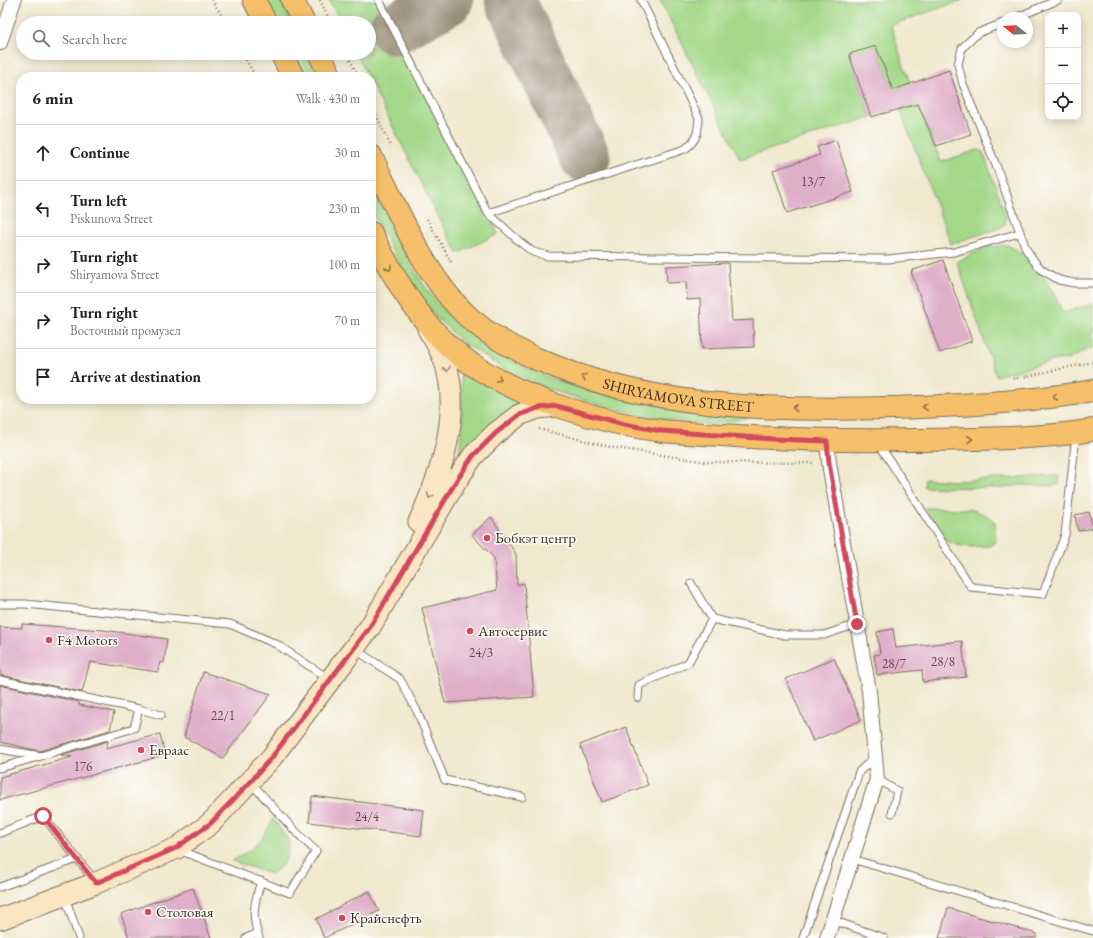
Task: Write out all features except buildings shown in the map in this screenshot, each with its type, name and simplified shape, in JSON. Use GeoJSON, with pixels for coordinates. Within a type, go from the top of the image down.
{"type":"FeatureCollection","features":[{"type":"Feature","properties":{"kind":"main road"},"geometry":{"type":"LineString","coordinates":[[254,0],[262,16]]}},
{"type":"Feature","properties":{"kind":"main road"},"geometry":{"type":"LineString","coordinates":[[292,0],[300,16]]}},
{"type":"Feature","properties":{"kind":"main road"},"geometry":{"type":"LineString","coordinates":[[284,60],[290,72]]}},
{"type":"Feature","properties":{"kind":"main road"},"geometry":{"type":"LineString","coordinates":[[322,60],[328,72]]}},
{"type":"Feature","properties":{"kind":"main road","name":"SHIRYAMOVA STREET"},"geometry":{"type":"LineString","coordinates":[[376,166],[415,245],[435,278],[454,303],[477,324],[511,347],[553,366],[597,382],[648,394],[710,404],[846,409],[952,406],[1021,401],[1057,397],[1093,390]]}},
{"type":"Feature","properties":{"kind":"main road"},"geometry":{"type":"LineString","coordinates":[[376,242],[395,278],[424,321],[459,354],[471,364],[504,382],[556,406],[624,424],[662,431],[773,439],[827,441],[1020,438],[1084,431]]}},
{"type":"Feature","properties":{"kind":"street"},"geometry":{"type":"LineString","coordinates":[[0,43],[14,0]]}},
{"type":"Feature","properties":{"kind":"street"},"geometry":{"type":"LineString","coordinates":[[370,627],[426,507],[445,452],[451,407],[450,382],[441,353],[424,321]]}},
{"type":"Feature","properties":{"kind":"street"},"geometry":{"type":"LineString","coordinates":[[0,919],[96,883],[176,848],[211,823],[272,757],[370,627],[455,483],[473,456],[496,433],[519,415],[538,408],[556,406]]}},
{"type":"Feature","properties":{"kind":"street"},"geometry":{"type":"LineString","coordinates":[[826,938],[877,779],[869,691],[829,463],[827,441]]}},
{"type":"Feature","properties":{"kind":"lane"},"geometry":{"type":"LineString","coordinates":[[379,0],[488,213],[520,242],[534,252],[548,256],[888,259],[954,252],[1019,233]]}},
{"type":"Feature","properties":{"kind":"lane"},"geometry":{"type":"LineString","coordinates":[[488,213],[685,149],[694,142],[698,131],[699,118],[641,0]]}},
{"type":"Feature","properties":{"kind":"lane"},"geometry":{"type":"LineString","coordinates":[[1029,12],[1058,0]]}},
{"type":"Feature","properties":{"kind":"lane"},"geometry":{"type":"LineString","coordinates":[[997,25],[978,33],[962,48],[958,64],[963,84],[998,168],[1019,233],[1034,262],[1042,270],[1060,280],[1074,283],[1093,283]]}},
{"type":"Feature","properties":{"kind":"lane"},"geometry":{"type":"LineString","coordinates":[[877,440],[971,587],[1043,594],[1065,535],[1084,431]]}},
{"type":"Feature","properties":{"kind":"lane"},"geometry":{"type":"LineString","coordinates":[[691,583],[712,619],[785,635],[824,635],[857,624]]}},
{"type":"Feature","properties":{"kind":"lane"},"geometry":{"type":"LineString","coordinates":[[0,604],[25,604],[230,624],[276,644],[331,680]]}},
{"type":"Feature","properties":{"kind":"lane"},"geometry":{"type":"LineString","coordinates":[[638,698],[639,685],[688,663],[712,619]]}},
{"type":"Feature","properties":{"kind":"lane"},"geometry":{"type":"LineString","coordinates":[[354,648],[400,679],[418,711],[445,780],[522,797]]}},
{"type":"Feature","properties":{"kind":"lane"},"geometry":{"type":"LineString","coordinates":[[0,680],[139,708],[161,714]]}},
{"type":"Feature","properties":{"kind":"lane"},"geometry":{"type":"LineString","coordinates":[[0,768],[134,728],[139,708]]}},
{"type":"Feature","properties":{"kind":"lane"},"geometry":{"type":"LineString","coordinates":[[0,749],[43,756]]}},
{"type":"Feature","properties":{"kind":"lane"},"geometry":{"type":"LineString","coordinates":[[804,938],[859,772],[875,756]]}},
{"type":"Feature","properties":{"kind":"lane"},"geometry":{"type":"LineString","coordinates":[[877,779],[897,791],[892,813]]}},
{"type":"Feature","properties":{"kind":"lane"},"geometry":{"type":"LineString","coordinates":[[176,848],[205,861],[290,893],[316,851],[298,835],[250,782]]}},
{"type":"Feature","properties":{"kind":"lane"},"geometry":{"type":"LineString","coordinates":[[0,833],[43,816],[96,883]]}},
{"type":"Feature","properties":{"kind":"lane"},"geometry":{"type":"LineString","coordinates":[[0,887],[77,859]]}},
{"type":"Feature","properties":{"kind":"lane"},"geometry":{"type":"LineString","coordinates":[[852,859],[1093,931]]}},
{"type":"Feature","properties":{"kind":"lane"},"geometry":{"type":"LineString","coordinates":[[246,938],[258,936],[253,914],[261,881]]}},
{"type":"Feature","properties":{"kind":"lane"},"geometry":{"type":"LineString","coordinates":[[64,895],[79,938]]}},
{"type":"Feature","properties":{"kind":"lane"},"geometry":{"type":"LineString","coordinates":[[832,920],[884,938]]}},
{"type":"Feature","properties":{"kind":"path"},"geometry":{"type":"LineString","coordinates":[[212,0],[222,16]]}},
{"type":"Feature","properties":{"kind":"path"},"geometry":{"type":"LineString","coordinates":[[320,0],[328,16]]}},
{"type":"Feature","properties":{"kind":"path"},"geometry":{"type":"LineString","coordinates":[[246,60],[253,72]]}},
{"type":"Feature","properties":{"kind":"path"},"geometry":{"type":"LineString","coordinates":[[350,60],[356,72]]}},
{"type":"Feature","properties":{"kind":"path"},"geometry":{"type":"LineString","coordinates":[[376,115],[391,148]]}},
{"type":"Feature","properties":{"kind":"path"},"geometry":{"type":"LineString","coordinates":[[425,216],[452,263]]}},
{"type":"Feature","properties":{"kind":"path"},"geometry":{"type":"LineString","coordinates":[[1011,380],[1093,362]]}},
{"type":"Feature","properties":{"kind":"green space"},"geometry":{"type":"Polygon","coordinates":[[[266,0],[281,0],[289,16],[274,16],[266,0]]]}},
{"type":"Feature","properties":{"kind":"green space"},"geometry":{"type":"Polygon","coordinates":[[[329,0],[382,0],[498,234],[458,253],[441,223],[376,93],[376,72],[366,72],[360,60],[376,60],[376,16],[337,16],[329,0]]]}},
{"type":"Feature","properties":{"kind":"green space"},"geometry":{"type":"Polygon","coordinates":[[[660,0],[963,0],[891,25],[903,64],[941,162],[978,150],[983,152],[1006,216],[1005,224],[999,228],[951,244],[876,46],[849,54],[871,117],[740,159],[660,0]]]}},
{"type":"Feature","properties":{"kind":"green space"},"geometry":{"type":"Polygon","coordinates":[[[296,60],[310,60],[316,72],[302,72],[296,60]]]}},
{"type":"Feature","properties":{"kind":"green space"},"geometry":{"type":"Polygon","coordinates":[[[376,194],[402,248],[416,273],[436,301],[458,323],[505,357],[564,383],[595,392],[626,399],[690,409],[754,416],[710,425],[647,417],[593,403],[545,388],[501,367],[462,342],[436,317],[412,285],[376,219],[376,194]]]}},
{"type":"Feature","properties":{"kind":"green space"},"geometry":{"type":"Polygon","coordinates":[[[1007,245],[1027,257],[1035,265],[1053,292],[1063,313],[1093,304],[1093,347],[1070,359],[1056,360],[996,376],[957,262],[986,247],[1007,245]]]}},
{"type":"Feature","properties":{"kind":"green space"},"geometry":{"type":"Polygon","coordinates":[[[465,371],[516,401],[516,406],[463,457],[459,455],[462,429],[461,373],[465,371]]]}},
{"type":"Feature","properties":{"kind":"green space"},"geometry":{"type":"Polygon","coordinates":[[[1059,476],[1059,485],[1021,485],[1002,488],[924,487],[925,479],[956,481],[1059,476]]]}},
{"type":"Feature","properties":{"kind":"green space"},"geometry":{"type":"Polygon","coordinates":[[[925,508],[970,509],[984,514],[995,522],[996,541],[990,546],[969,547],[957,545],[945,540],[925,508]]]}},
{"type":"Feature","properties":{"kind":"green space"},"geometry":{"type":"Polygon","coordinates":[[[273,819],[289,841],[287,857],[283,864],[271,874],[232,861],[257,844],[265,834],[273,819]]]}},
{"type":"Feature","properties":{"kind":"taxiway"},"geometry":{"type":"LineString","coordinates":[[394,29],[448,0]]}},
{"type":"Feature","properties":{"kind":"taxiway"},"geometry":{"type":"LineString","coordinates":[[510,0],[585,157]]}},
{"type":"Feature","properties":{"kind":"place","name":"Бобкэт центр"},"geometry":{"type":"Point","coordinates":[487,538]}},
{"type":"Feature","properties":{"kind":"place","name":"Автосервис"},"geometry":{"type":"Point","coordinates":[470,631]}},
{"type":"Feature","properties":{"kind":"place","name":"F4 Motors"},"geometry":{"type":"Point","coordinates":[49,640]}},
{"type":"Feature","properties":{"kind":"place","name":"Евраас"},"geometry":{"type":"Point","coordinates":[141,750]}},
{"type":"Feature","properties":{"kind":"place","name":"Столовая"},"geometry":{"type":"Point","coordinates":[148,912]}},
{"type":"Feature","properties":{"kind":"place","name":"Крайснефть"},"geometry":{"type":"Point","coordinates":[342,918]}},
{"type":"Feature","properties":{"kind":"route"},"geometry":{"type":"LineString","coordinates":[[43,816],[96,883],[176,848],[211,823],[272,757],[370,627],[464,468],[473,456],[496,433],[519,415],[538,408],[556,406],[624,424],[662,431],[773,439],[827,441],[829,463],[857,624]]}}]}
